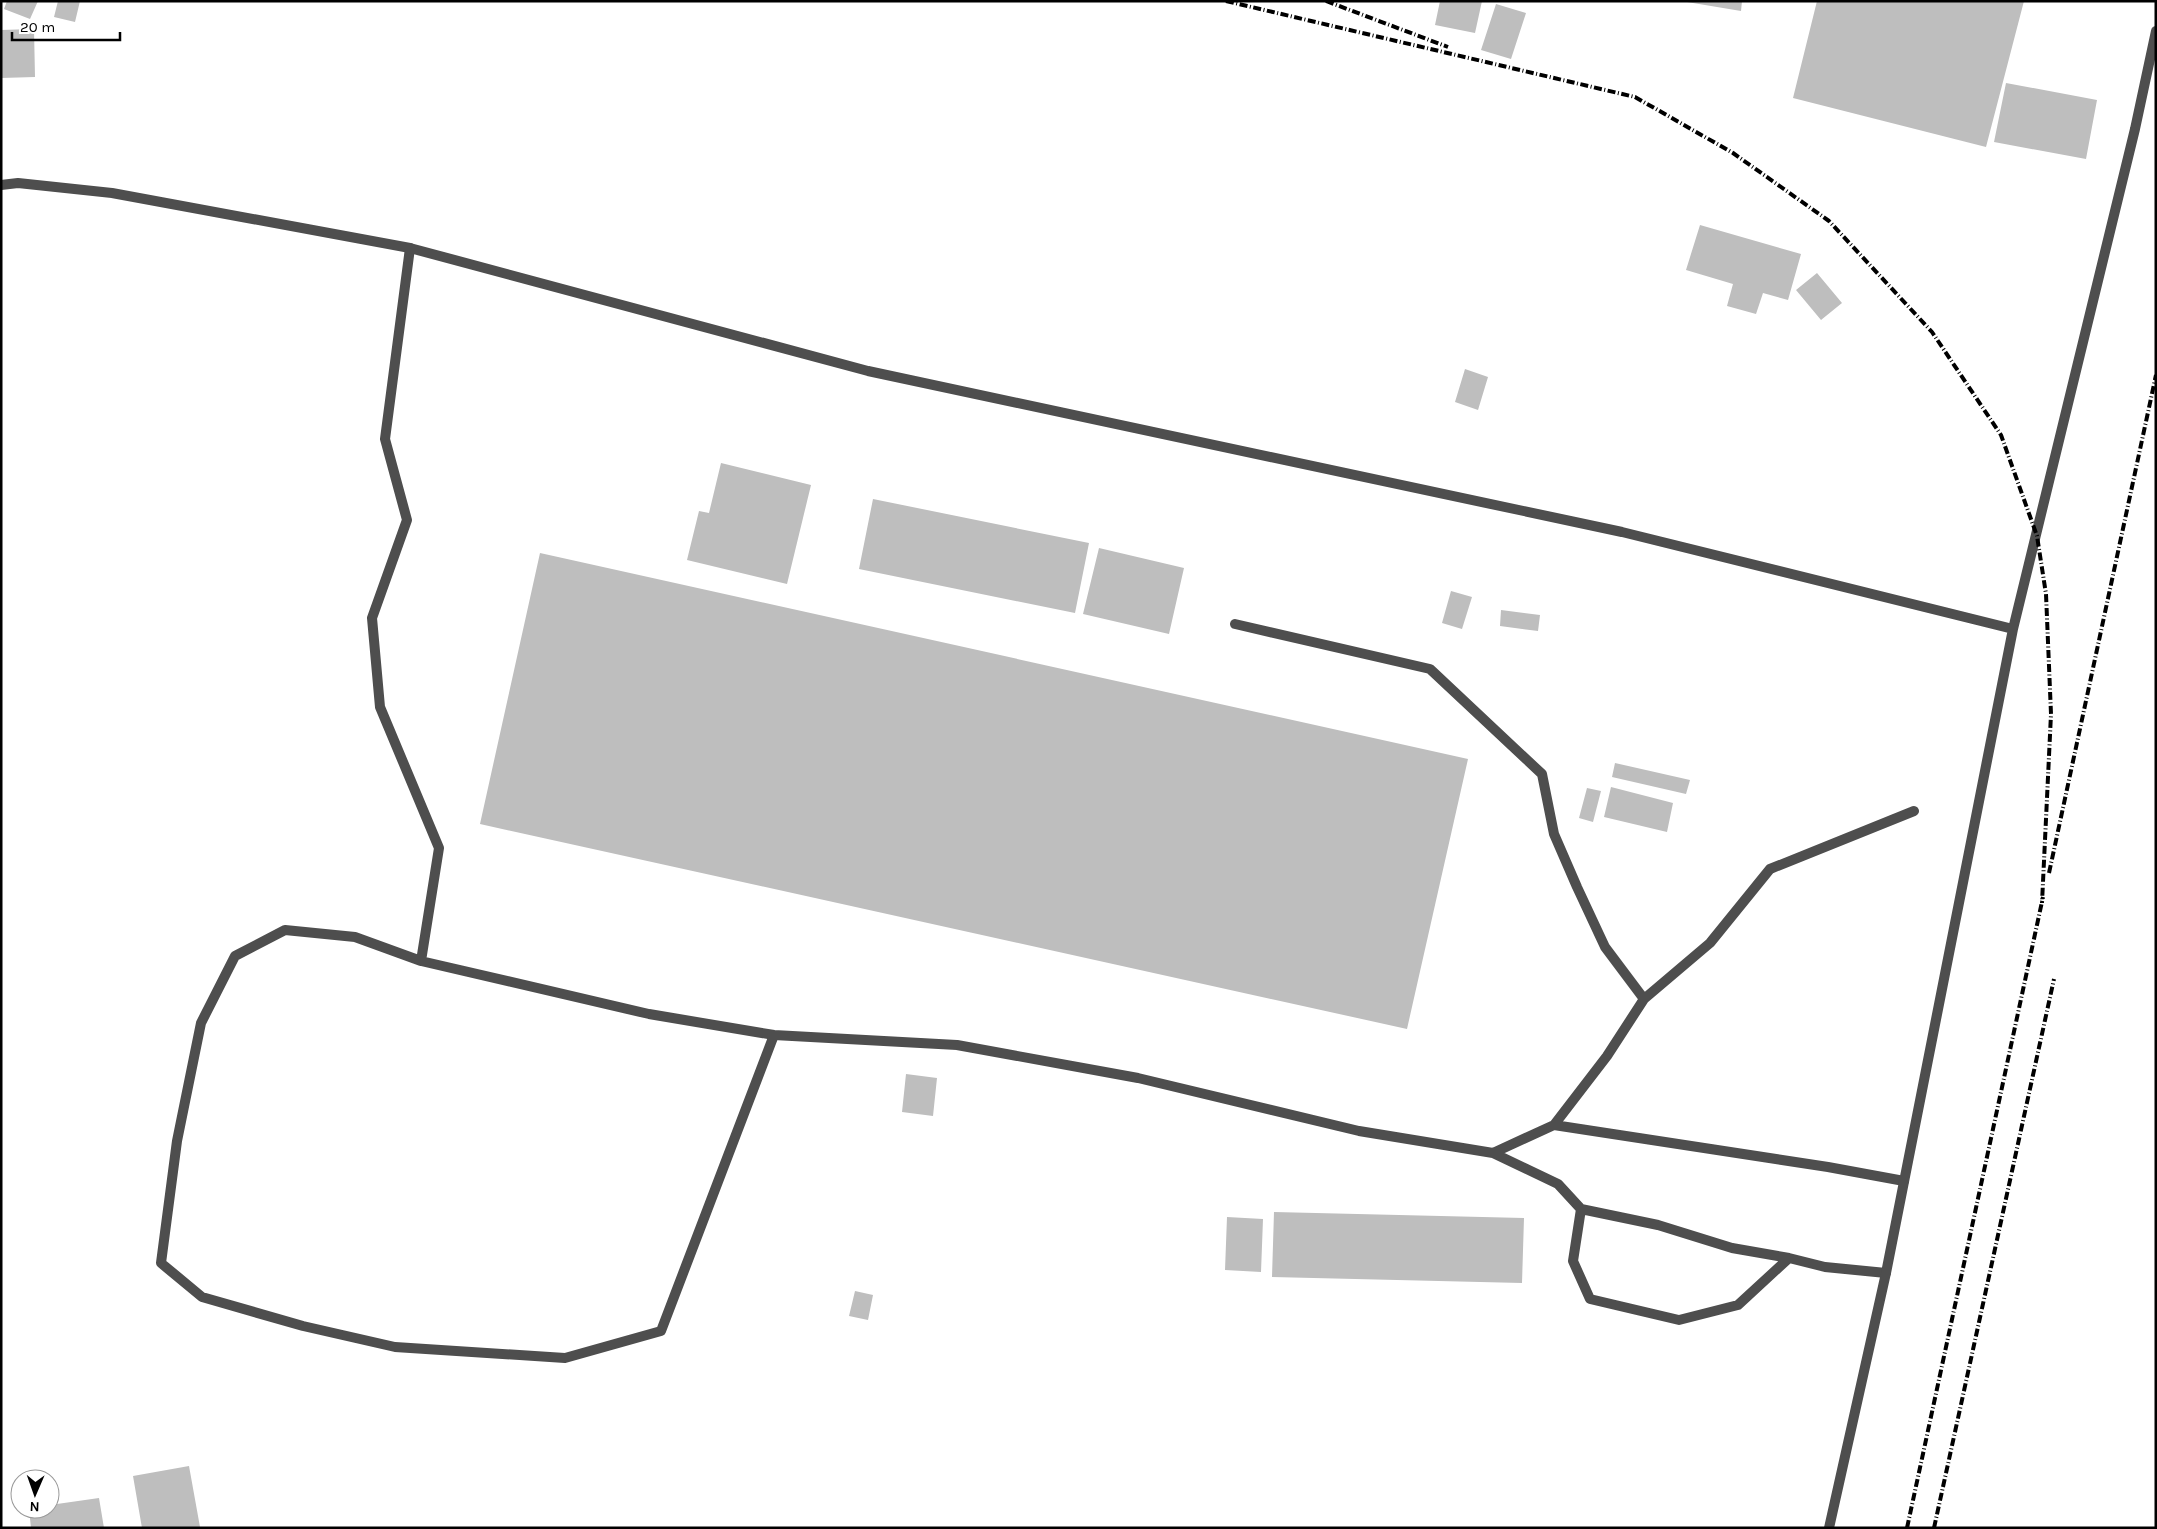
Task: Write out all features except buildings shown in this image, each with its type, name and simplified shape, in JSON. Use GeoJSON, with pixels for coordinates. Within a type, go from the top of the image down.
{"type":"FeatureCollection","features":[{"type":"Feature","properties":{"kind":"street"},"geometry":{"type":"LineString","coordinates":[[1830,1528],[1886,1273],[2013,629],[2132,138],[2156,31]]}},
{"type":"Feature","properties":{"kind":"street"},"geometry":{"type":"LineString","coordinates":[[1,185],[18,183],[112,193],[410,248],[868,371],[1622,532],[2013,629]]}},
{"type":"Feature","properties":{"kind":"street"},"geometry":{"type":"LineString","coordinates":[[410,248],[385,439],[407,520],[372,618],[380,707],[439,848],[421,961]]}},
{"type":"Feature","properties":{"kind":"street"},"geometry":{"type":"LineString","coordinates":[[1235,624],[1430,669],[1542,774],[1554,834],[1577,887],[1605,947],[1644,1000]]}},
{"type":"Feature","properties":{"kind":"street"},"geometry":{"type":"LineString","coordinates":[[1493,1153],[1554,1125],[1607,1056],[1644,1000],[1710,943],[1770,869],[1914,810]]}},
{"type":"Feature","properties":{"kind":"street"},"geometry":{"type":"LineString","coordinates":[[774,1035],[661,1331],[565,1358],[395,1347],[303,1326],[202,1297],[161,1263],[177,1141],[201,1023],[235,956],[285,930],[355,936],[421,961],[649,1014],[774,1035],[957,1045],[1138,1078],[1359,1130],[1493,1153],[1558,1184],[1581,1209],[1658,1225],[1732,1248],[1789,1258],[1825,1267],[1886,1273]]}},
{"type":"Feature","properties":{"kind":"street"},"geometry":{"type":"LineString","coordinates":[[1554,1125],[1828,1167],[1904,1181]]}},
{"type":"Feature","properties":{"kind":"street"},"geometry":{"type":"LineString","coordinates":[[1581,1209],[1573,1260],[1590,1299],[1661,1316],[1679,1320],[1738,1305],[1789,1258]]}},
{"type":"Feature","properties":{"kind":"railway"},"geometry":{"type":"LineString","coordinates":[[1226,1],[1635,97],[1733,153],[1829,221],[1932,332],[2001,435],[2037,536],[2046,594],[2051,714],[2042,903]]}},
{"type":"Feature","properties":{"kind":"railway"},"geometry":{"type":"LineString","coordinates":[[1326,1],[1448,47]]}},
{"type":"Feature","properties":{"kind":"railway"},"geometry":{"type":"LineString","coordinates":[[2049,873],[2156,375]]}},
{"type":"Feature","properties":{"kind":"railway"},"geometry":{"type":"LineString","coordinates":[[1907,1528],[2043,897]]}},
{"type":"Feature","properties":{"kind":"railway"},"geometry":{"type":"LineString","coordinates":[[1934,1528],[2054,979]]}}]}
